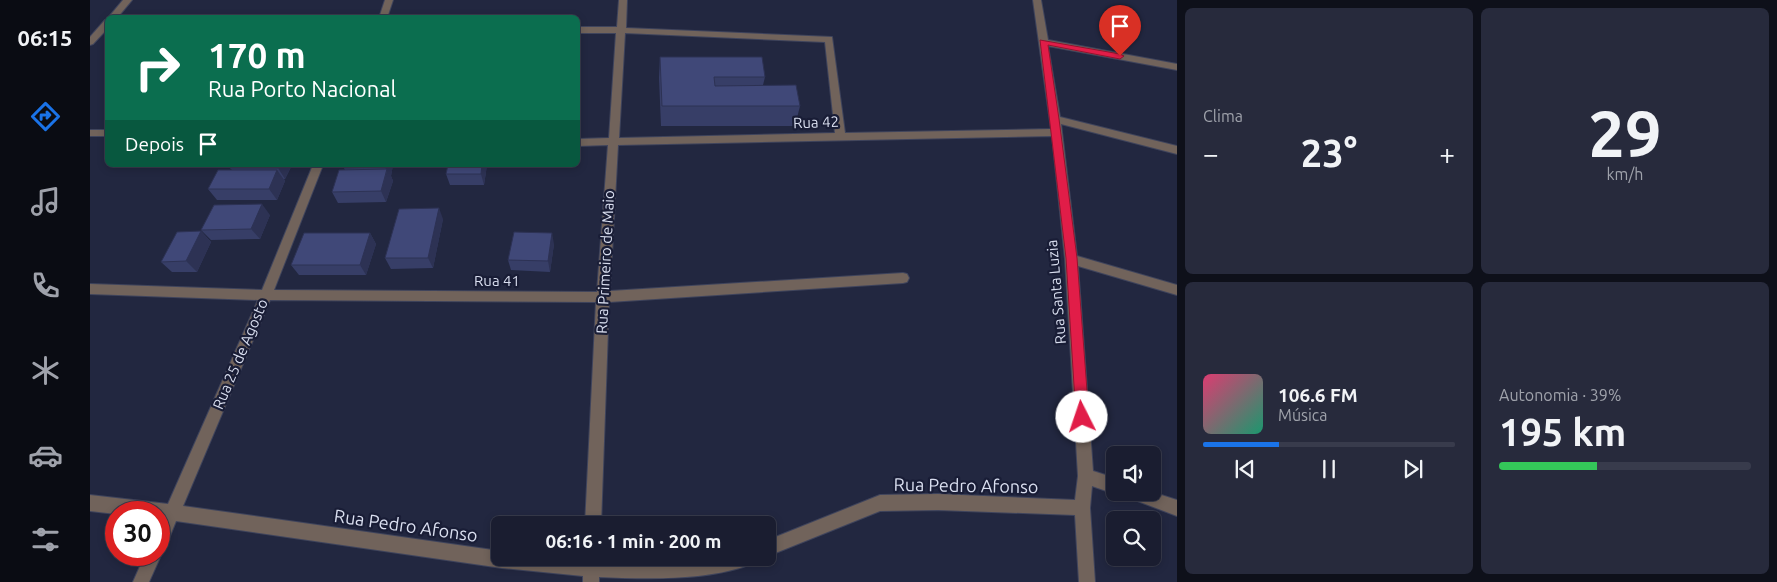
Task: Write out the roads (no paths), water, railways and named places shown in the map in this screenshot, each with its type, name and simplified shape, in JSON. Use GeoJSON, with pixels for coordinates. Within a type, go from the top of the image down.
{"type":"FeatureCollection","features":[{"type":"Feature","properties":{"kind":"street"},"geometry":{"type":"LineString","coordinates":[[115,15],[128,0]]}},
{"type":"Feature","properties":{"kind":"street"},"geometry":{"type":"LineString","coordinates":[[384,15],[389,0]]}},
{"type":"Feature","properties":{"kind":"street","name":"Rua Primeiro de Maio"},"geometry":{"type":"LineString","coordinates":[[593,516],[603,297],[622,0]]}},
{"type":"Feature","properties":{"kind":"street","name":"Rua Santa Luzia"},"geometry":{"type":"LineString","coordinates":[[1038,0],[1055,119],[1071,258],[1086,476],[1082,508],[1088,582]]}},
{"type":"Feature","properties":{"kind":"street"},"geometry":{"type":"LineString","coordinates":[[90,27],[105,25]]}},
{"type":"Feature","properties":{"kind":"street"},"geometry":{"type":"LineString","coordinates":[[90,42],[105,26]]}},
{"type":"Feature","properties":{"kind":"street"},"geometry":{"type":"LineString","coordinates":[[580,30],[829,39],[840,136]]}},
{"type":"Feature","properties":{"kind":"street"},"geometry":{"type":"LineString","coordinates":[[1043,42],[1177,67]]}},
{"type":"Feature","properties":{"kind":"street"},"geometry":{"type":"LineString","coordinates":[[1055,119],[1177,150]]}},
{"type":"Feature","properties":{"kind":"street","name":"Rua 42"},"geometry":{"type":"LineString","coordinates":[[580,142],[1055,132]]}},
{"type":"Feature","properties":{"kind":"street"},"geometry":{"type":"LineString","coordinates":[[90,133],[105,133]]}},
{"type":"Feature","properties":{"kind":"street","name":"Rua 25 de Agosto"},"geometry":{"type":"LineString","coordinates":[[170,516],[266,296],[317,167]]}},
{"type":"Feature","properties":{"kind":"street"},"geometry":{"type":"LineString","coordinates":[[1071,258],[1177,290]]}},
{"type":"Feature","properties":{"kind":"street","name":"Rua 41"},"geometry":{"type":"LineString","coordinates":[[90,289],[266,296],[603,297],[903,278]]}},
{"type":"Feature","properties":{"kind":"street"},"geometry":{"type":"LineString","coordinates":[[1086,476],[1106,483]]}},
{"type":"Feature","properties":{"kind":"street"},"geometry":{"type":"LineString","coordinates":[[1157,501],[1177,508]]}},
{"type":"Feature","properties":{"kind":"street","name":"Rua Pedro Afonso"},"geometry":{"type":"LineString","coordinates":[[776,545],[880,503],[938,502],[1082,508]]}},
{"type":"Feature","properties":{"kind":"street","name":"Rua Pedro Afonso"},"geometry":{"type":"LineString","coordinates":[[90,503],[172,511],[473,555],[591,570],[662,571],[706,566]]}},
{"type":"Feature","properties":{"kind":"street"},"geometry":{"type":"LineString","coordinates":[[141,582],[148,566]]}}]}
